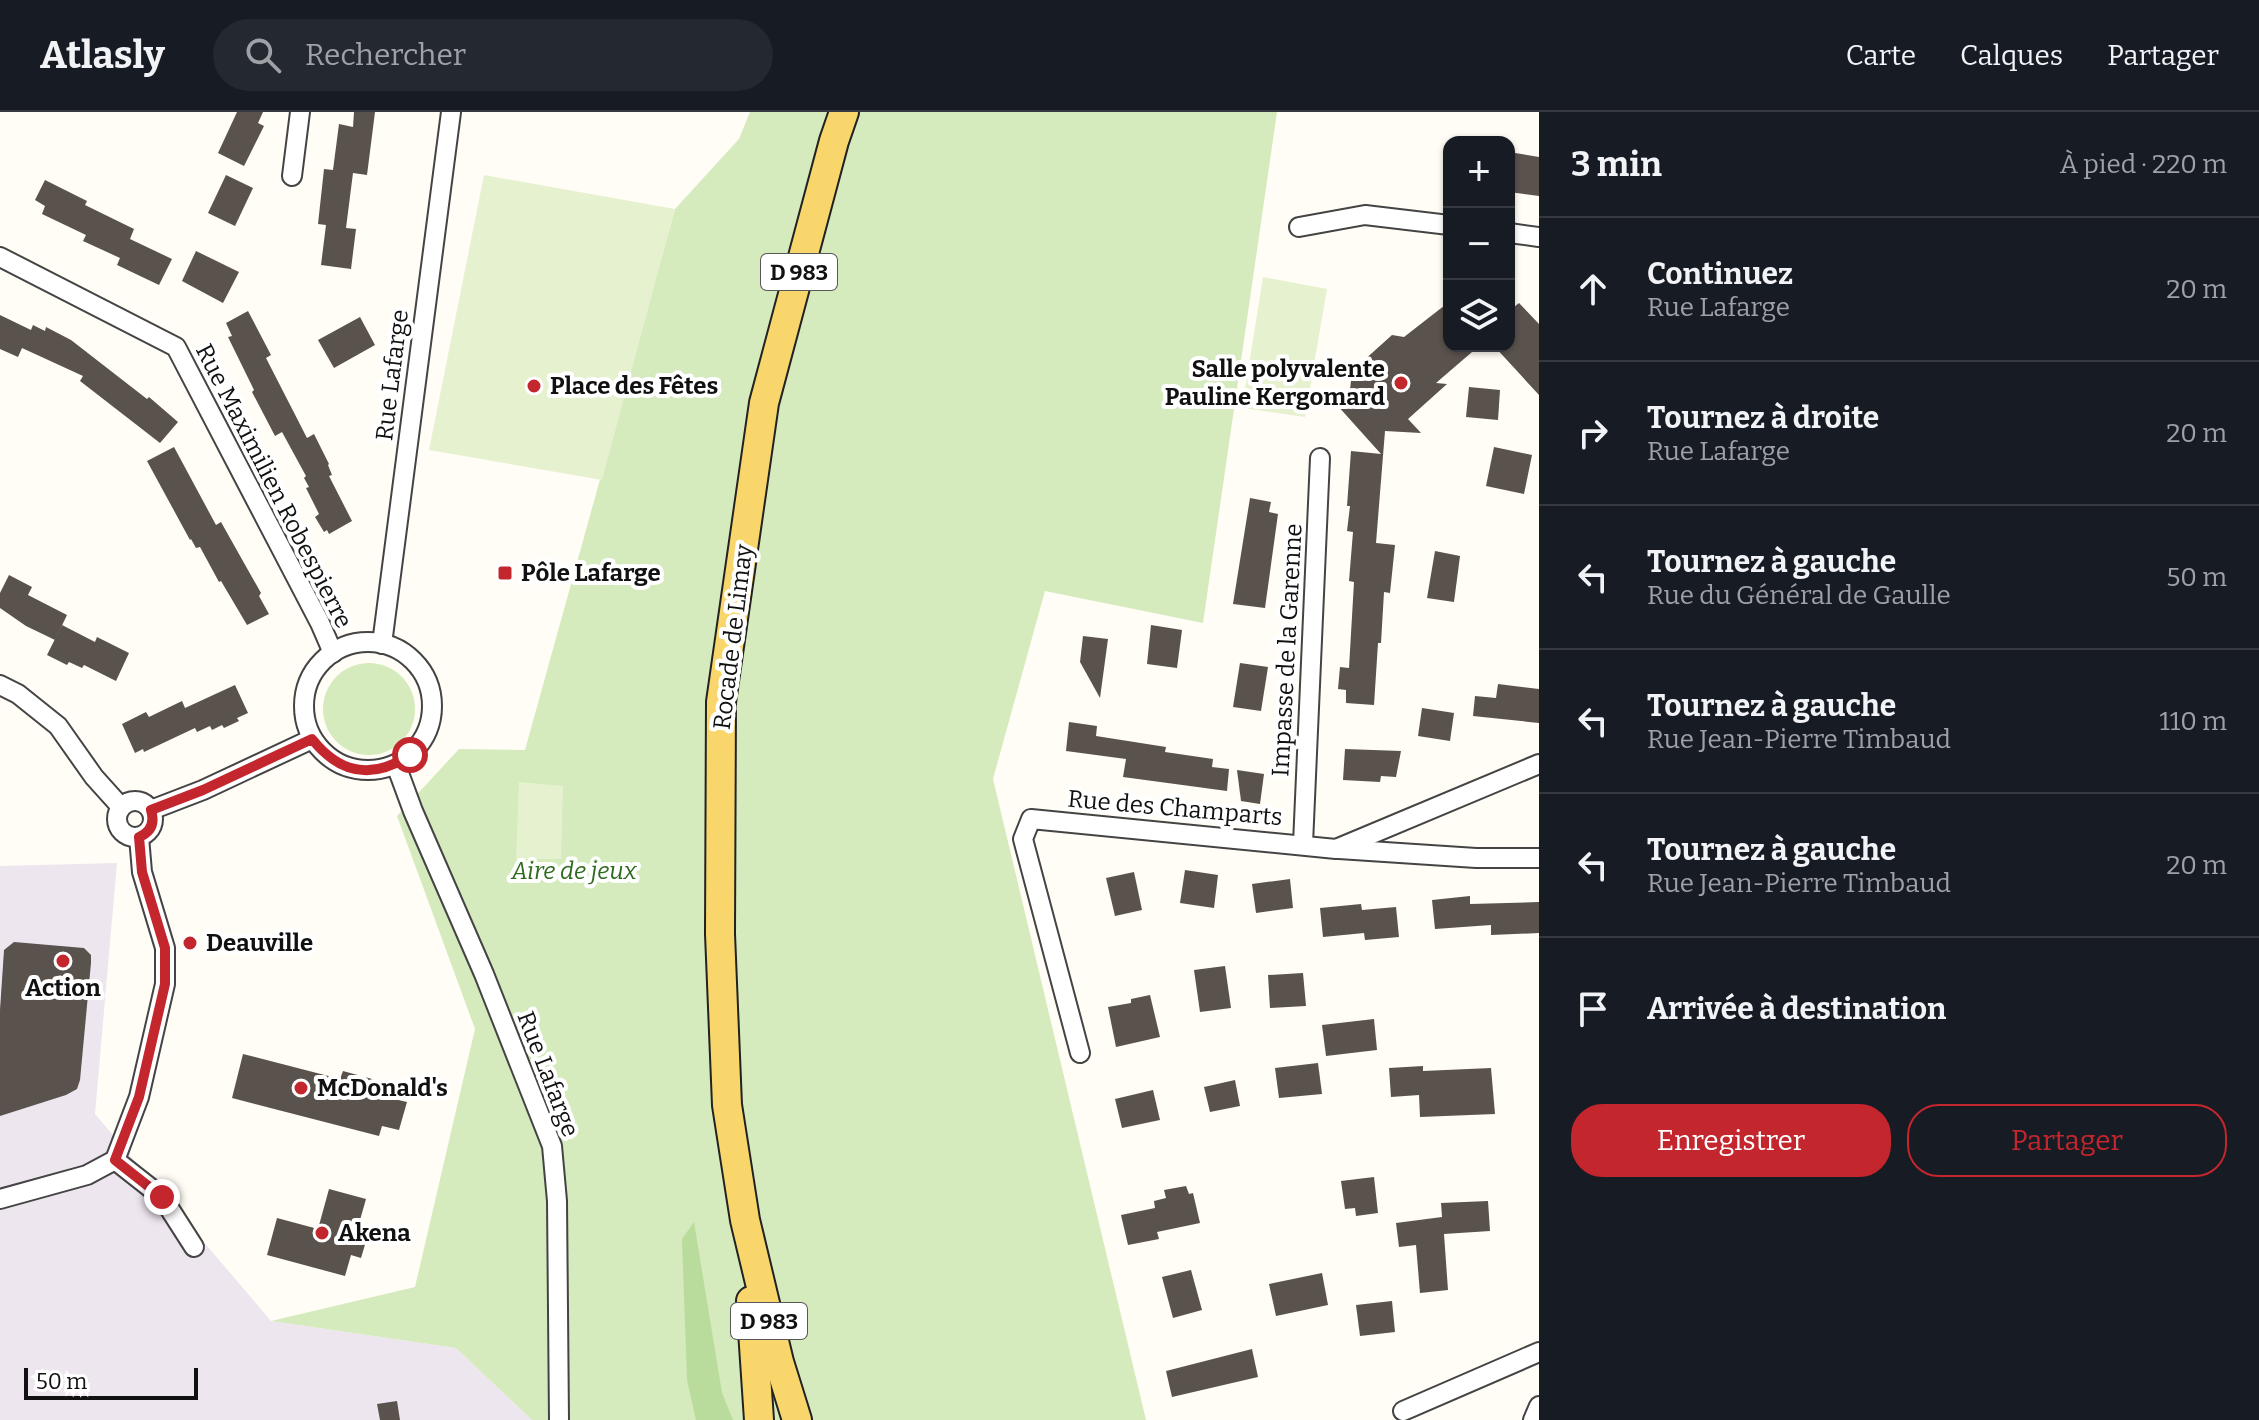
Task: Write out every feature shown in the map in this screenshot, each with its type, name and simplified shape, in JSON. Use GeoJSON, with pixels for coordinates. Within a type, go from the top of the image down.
{"type":"FeatureCollection","features":[{"type":"Feature","properties":{"kind":"main road","name":"Rocade de Limay"},"geometry":{"type":"LineString","coordinates":[[759,1420],[745,1220],[726,1090],[720,934],[721,702],[764,403],[844,112]]}},
{"type":"Feature","properties":{"kind":"main road","name":"Rocade de Limay"},"geometry":{"type":"LineString","coordinates":[[745,1220],[779,1362],[797,1420]]}},
{"type":"Feature","properties":{"kind":"street"},"geometry":{"type":"LineString","coordinates":[[292,176],[300,112]]}},
{"type":"Feature","properties":{"kind":"street","name":"Rue Lafarge"},"geometry":{"type":"LineString","coordinates":[[382,644],[451,112]]}},
{"type":"Feature","properties":{"kind":"street"},"geometry":{"type":"LineString","coordinates":[[1299,227],[1365,215],[1443,224]]}},
{"type":"Feature","properties":{"kind":"street"},"geometry":{"type":"LineString","coordinates":[[1515,234],[1539,237]]}},
{"type":"Feature","properties":{"kind":"street","name":"Rue Maximilien Robespierre"},"geometry":{"type":"LineString","coordinates":[[0,257],[176,347],[333,653]]}},
{"type":"Feature","properties":{"kind":"street","name":"Impasse de la Garenne"},"geometry":{"type":"LineString","coordinates":[[1303,844],[1320,458]]}},
{"type":"Feature","properties":{"kind":"street"},"geometry":{"type":"LineString","coordinates":[[365,642],[382,644],[399,649],[424,674],[433,709],[429,727],[416,749],[396,765],[377,770],[358,770],[340,765],[324,754],[312,739],[305,721],[304,701],[308,683],[318,666],[333,653],[348,645],[365,642]]}},
{"type":"Feature","properties":{"kind":"street"},"geometry":{"type":"LineString","coordinates":[[0,685],[18,694],[58,726],[94,777],[121,807]]}},
{"type":"Feature","properties":{"kind":"street"},"geometry":{"type":"LineString","coordinates":[[151,810],[203,790],[312,739]]}},
{"type":"Feature","properties":{"kind":"street"},"geometry":{"type":"LineString","coordinates":[[1336,849],[1539,764]]}},
{"type":"Feature","properties":{"kind":"street","name":"Rue Lafarge"},"geometry":{"type":"LineString","coordinates":[[396,765],[552,1146],[557,1201],[559,1420]]}},
{"type":"Feature","properties":{"kind":"street"},"geometry":{"type":"LineString","coordinates":[[142,802],[151,810],[151,826],[139,837],[128,836],[119,829],[117,818],[125,803],[142,802]]}},
{"type":"Feature","properties":{"kind":"street","name":"Rue des Champarts"},"geometry":{"type":"LineString","coordinates":[[1080,1053],[1023,839],[1031,819],[1336,849],[1476,858],[1539,858]]}},
{"type":"Feature","properties":{"kind":"street"},"geometry":{"type":"LineString","coordinates":[[0,1199],[87,1175],[115,1160],[139,1097],[165,984],[165,948],[142,872],[139,837]]}},
{"type":"Feature","properties":{"kind":"street"},"geometry":{"type":"LineString","coordinates":[[115,1160],[162,1197],[194,1247]]}},
{"type":"Feature","properties":{"kind":"street"},"geometry":{"type":"LineString","coordinates":[[1403,1411],[1539,1352]]}},
{"type":"Feature","properties":{"kind":"street"},"geometry":{"type":"LineString","coordinates":[[1533,1420],[1539,1406]]}},
{"type":"Feature","properties":{"kind":"shaded area"},"geometry":{"type":"Polygon","coordinates":[[[117,863],[95,1114],[271,1321],[456,1348],[532,1420],[0,1420],[0,866],[117,863]]]}},
{"type":"Feature","properties":{"kind":"green space","name":"Aire de jeux"},"geometry":{"type":"Polygon","coordinates":[[[750,112],[1277,112],[1203,623],[1045,591],[993,779],[1146,1420],[532,1420],[456,1348],[271,1321],[415,1287],[475,1029],[397,816],[459,749],[525,750],[675,209],[739,139],[750,112]]]}},
{"type":"Feature","properties":{"kind":"green space","name":"Place des Fêtes"},"geometry":{"type":"Polygon","coordinates":[[[484,175],[675,209],[602,480],[429,450],[484,175]]]}},
{"type":"Feature","properties":{"kind":"green space"},"geometry":{"type":"Polygon","coordinates":[[[1263,277],[1327,289],[1305,417],[1242,408],[1263,277]]]}},
{"type":"Feature","properties":{"kind":"green space"},"geometry":{"type":"Polygon","coordinates":[[[369,663],[387,667],[401,677],[411,691],[415,709],[411,727],[401,741],[387,751],[369,755],[351,751],[337,741],[327,727],[323,709],[327,691],[337,677],[351,667],[369,663]]]}},
{"type":"Feature","properties":{"kind":"green space"},"geometry":{"type":"Polygon","coordinates":[[[519,782],[563,786],[561,859],[516,859],[519,782]]]}},
{"type":"Feature","properties":{"kind":"green space"},"geometry":{"type":"Polygon","coordinates":[[[694,1222],[722,1393],[733,1420],[696,1420],[687,1380],[682,1239],[694,1222]]]}},
{"type":"Feature","properties":{"kind":"building"},"geometry":{"type":"Polygon","coordinates":[[[237,112],[263,112],[258,123],[264,126],[244,166],[218,153],[237,112]]]}},
{"type":"Feature","properties":{"kind":"building"},"geometry":{"type":"Polygon","coordinates":[[[354,112],[375,112],[367,175],[353,173],[346,228],[356,229],[351,269],[321,265],[326,225],[318,224],[324,169],[333,170],[339,124],[353,127],[354,112]]]}},
{"type":"Feature","properties":{"kind":"building"},"geometry":{"type":"Polygon","coordinates":[[[1515,153],[1539,157],[1539,196],[1515,193],[1515,153]]]}},
{"type":"Feature","properties":{"kind":"building"},"geometry":{"type":"Polygon","coordinates":[[[226,175],[253,188],[235,226],[208,213],[226,175]]]}},
{"type":"Feature","properties":{"kind":"building"},"geometry":{"type":"Polygon","coordinates":[[[45,180],[87,201],[85,205],[134,229],[130,239],[172,259],[159,285],[117,265],[120,258],[83,241],[86,235],[42,214],[45,206],[35,200],[45,180]]]}},
{"type":"Feature","properties":{"kind":"building"},"geometry":{"type":"Polygon","coordinates":[[[196,251],[239,272],[223,303],[182,281],[196,251]]]}},
{"type":"Feature","properties":{"kind":"building"},"geometry":{"type":"Polygon","coordinates":[[[1519,303],[1539,324],[1539,395],[1500,352],[1515,352],[1515,306],[1519,303]]]}},
{"type":"Feature","properties":{"kind":"building"},"geometry":{"type":"Polygon","coordinates":[[[1443,307],[1443,352],[1472,352],[1436,383],[1447,384],[1408,419],[1421,433],[1385,431],[1376,543],[1395,545],[1390,593],[1384,592],[1374,705],[1346,703],[1346,690],[1338,689],[1340,667],[1349,668],[1354,582],[1349,581],[1353,532],[1347,531],[1351,451],[1381,454],[1337,405],[1347,398],[1345,395],[1350,390],[1352,371],[1392,335],[1404,337],[1443,307]]]}},
{"type":"Feature","properties":{"kind":"building"},"geometry":{"type":"Polygon","coordinates":[[[248,311],[271,355],[266,358],[307,438],[314,434],[329,464],[332,475],[329,476],[352,521],[329,534],[327,530],[324,532],[315,517],[319,514],[306,488],[309,487],[304,478],[306,476],[282,432],[275,436],[228,337],[232,336],[226,323],[248,311]]]}},
{"type":"Feature","properties":{"kind":"building"},"geometry":{"type":"Polygon","coordinates":[[[0,315],[31,330],[33,325],[45,331],[46,327],[71,340],[178,422],[160,443],[80,381],[83,376],[22,348],[18,357],[0,349],[0,315]]]}},
{"type":"Feature","properties":{"kind":"building"},"geometry":{"type":"Polygon","coordinates":[[[360,317],[375,345],[334,368],[318,340],[360,317]]]}},
{"type":"Feature","properties":{"kind":"building"},"geometry":{"type":"Polygon","coordinates":[[[1469,387],[1500,390],[1498,420],[1466,417],[1469,387]]]}},
{"type":"Feature","properties":{"kind":"building"},"geometry":{"type":"Polygon","coordinates":[[[174,447],[216,525],[221,522],[261,593],[259,596],[269,614],[247,625],[200,547],[196,548],[190,540],[147,461],[174,447]]]}},
{"type":"Feature","properties":{"kind":"building"},"geometry":{"type":"Polygon","coordinates":[[[1494,447],[1532,455],[1524,494],[1486,486],[1494,447]]]}},
{"type":"Feature","properties":{"kind":"building"},"geometry":{"type":"Polygon","coordinates":[[[1250,498],[1271,502],[1269,512],[1278,514],[1265,608],[1233,604],[1250,498]]]}},
{"type":"Feature","properties":{"kind":"building"},"geometry":{"type":"Polygon","coordinates":[[[1435,551],[1460,556],[1454,602],[1427,598],[1435,551]]]}},
{"type":"Feature","properties":{"kind":"building"},"geometry":{"type":"Polygon","coordinates":[[[9,575],[32,587],[28,595],[67,615],[55,640],[26,626],[0,608],[0,593],[9,575]]]}},
{"type":"Feature","properties":{"kind":"building"},"geometry":{"type":"Polygon","coordinates":[[[62,625],[95,642],[97,637],[129,653],[116,681],[84,665],[82,668],[69,662],[67,665],[47,655],[62,625]]]}},
{"type":"Feature","properties":{"kind":"building"},"geometry":{"type":"Polygon","coordinates":[[[1151,625],[1182,630],[1177,668],[1147,664],[1151,625]]]}},
{"type":"Feature","properties":{"kind":"building"},"geometry":{"type":"Polygon","coordinates":[[[1083,636],[1108,639],[1100,698],[1080,662],[1083,636]]]}},
{"type":"Feature","properties":{"kind":"building"},"geometry":{"type":"Polygon","coordinates":[[[1240,663],[1268,667],[1261,711],[1233,707],[1240,663]]]}},
{"type":"Feature","properties":{"kind":"building"},"geometry":{"type":"Polygon","coordinates":[[[1498,684],[1539,689],[1539,723],[1473,716],[1475,696],[1496,698],[1498,684]]]}},
{"type":"Feature","properties":{"kind":"building"},"geometry":{"type":"Polygon","coordinates":[[[235,685],[248,713],[237,718],[239,721],[212,730],[210,726],[197,732],[195,728],[144,752],[143,749],[135,753],[122,724],[146,712],[149,717],[182,701],[185,708],[235,685]]]}},
{"type":"Feature","properties":{"kind":"building"},"geometry":{"type":"Polygon","coordinates":[[[1422,708],[1454,713],[1450,741],[1418,736],[1422,708]]]}},
{"type":"Feature","properties":{"kind":"building"},"geometry":{"type":"Polygon","coordinates":[[[1069,722],[1097,726],[1096,736],[1166,747],[1165,752],[1213,759],[1212,767],[1229,769],[1227,791],[1123,777],[1126,759],[1066,751],[1069,722]]]}},
{"type":"Feature","properties":{"kind":"building"},"geometry":{"type":"Polygon","coordinates":[[[1345,749],[1401,751],[1396,777],[1381,776],[1380,782],[1343,780],[1345,749]]]}},
{"type":"Feature","properties":{"kind":"building"},"geometry":{"type":"Polygon","coordinates":[[[1237,770],[1264,774],[1260,804],[1241,801],[1237,770]]]}},
{"type":"Feature","properties":{"kind":"building"},"geometry":{"type":"Polygon","coordinates":[[[1185,870],[1218,875],[1214,908],[1180,903],[1185,870]]]}},
{"type":"Feature","properties":{"kind":"building"},"geometry":{"type":"Polygon","coordinates":[[[1134,872],[1142,910],[1115,916],[1106,878],[1134,872]]]}},
{"type":"Feature","properties":{"kind":"building"},"geometry":{"type":"Polygon","coordinates":[[[1290,879],[1293,908],[1256,913],[1252,884],[1290,879]]]}},
{"type":"Feature","properties":{"kind":"building"},"geometry":{"type":"Polygon","coordinates":[[[1470,896],[1470,904],[1539,902],[1539,933],[1491,935],[1491,925],[1435,929],[1432,900],[1470,896]]]}},
{"type":"Feature","properties":{"kind":"building"},"geometry":{"type":"Polygon","coordinates":[[[1361,904],[1362,910],[1396,907],[1399,937],[1365,940],[1364,933],[1323,937],[1320,908],[1361,904]]]}},
{"type":"Feature","properties":{"kind":"building"},"geometry":{"type":"Polygon","coordinates":[[[14,942],[84,948],[91,955],[91,963],[77,1089],[0,1116],[0,1010],[4,950],[14,942]]]}},
{"type":"Feature","properties":{"kind":"building"},"geometry":{"type":"Polygon","coordinates":[[[1225,966],[1231,1008],[1200,1012],[1194,970],[1225,966]]]}},
{"type":"Feature","properties":{"kind":"building"},"geometry":{"type":"Polygon","coordinates":[[[1303,973],[1306,1006],[1270,1008],[1268,975],[1303,973]]]}},
{"type":"Feature","properties":{"kind":"building"},"geometry":{"type":"Polygon","coordinates":[[[1150,995],[1160,1037],[1116,1047],[1108,1007],[1131,1003],[1131,999],[1150,995]]]}},
{"type":"Feature","properties":{"kind":"building"},"geometry":{"type":"Polygon","coordinates":[[[1374,1019],[1377,1050],[1326,1056],[1322,1025],[1374,1019]]]}},
{"type":"Feature","properties":{"kind":"building"},"geometry":{"type":"Polygon","coordinates":[[[243,1054],[340,1079],[343,1071],[394,1085],[390,1098],[407,1102],[399,1130],[382,1126],[379,1136],[232,1098],[243,1054]]]}},
{"type":"Feature","properties":{"kind":"building"},"geometry":{"type":"Polygon","coordinates":[[[1318,1063],[1322,1094],[1279,1098],[1275,1068],[1318,1063]]]}},
{"type":"Feature","properties":{"kind":"building"},"geometry":{"type":"Polygon","coordinates":[[[1423,1066],[1423,1071],[1491,1068],[1495,1114],[1420,1117],[1419,1095],[1391,1097],[1389,1068],[1423,1066]]]}},
{"type":"Feature","properties":{"kind":"building"},"geometry":{"type":"Polygon","coordinates":[[[1235,1080],[1240,1106],[1210,1112],[1204,1087],[1235,1080]]]}},
{"type":"Feature","properties":{"kind":"building"},"geometry":{"type":"Polygon","coordinates":[[[1153,1090],[1160,1120],[1122,1128],[1115,1099],[1153,1090]]]}},
{"type":"Feature","properties":{"kind":"building"},"geometry":{"type":"Polygon","coordinates":[[[1374,1177],[1378,1213],[1356,1216],[1355,1208],[1345,1209],[1341,1181],[1374,1177]]]}},
{"type":"Feature","properties":{"kind":"building"},"geometry":{"type":"Polygon","coordinates":[[[1186,1186],[1189,1194],[1193,1193],[1200,1223],[1157,1232],[1159,1239],[1128,1245],[1121,1215],[1155,1208],[1154,1201],[1166,1198],[1164,1190],[1186,1186]]]}},
{"type":"Feature","properties":{"kind":"building"},"geometry":{"type":"Polygon","coordinates":[[[329,1189],[366,1199],[356,1234],[367,1238],[361,1258],[351,1255],[345,1276],[267,1255],[277,1218],[318,1229],[329,1189]]]}},
{"type":"Feature","properties":{"kind":"building"},"geometry":{"type":"Polygon","coordinates":[[[1488,1201],[1490,1231],[1444,1234],[1448,1290],[1420,1293],[1416,1245],[1399,1247],[1396,1223],[1442,1217],[1441,1203],[1488,1201]]]}},
{"type":"Feature","properties":{"kind":"building"},"geometry":{"type":"Polygon","coordinates":[[[1191,1270],[1202,1310],[1173,1318],[1162,1277],[1191,1270]]]}},
{"type":"Feature","properties":{"kind":"building"},"geometry":{"type":"Polygon","coordinates":[[[1322,1273],[1328,1305],[1276,1316],[1269,1284],[1322,1273]]]}},
{"type":"Feature","properties":{"kind":"building"},"geometry":{"type":"Polygon","coordinates":[[[1392,1301],[1395,1332],[1360,1336],[1356,1305],[1392,1301]]]}},
{"type":"Feature","properties":{"kind":"building"},"geometry":{"type":"Polygon","coordinates":[[[1252,1349],[1258,1377],[1172,1397],[1166,1371],[1252,1349]]]}},
{"type":"Feature","properties":{"kind":"building"},"geometry":{"type":"Polygon","coordinates":[[[397,1401],[400,1420],[380,1420],[377,1404],[397,1401]]]}},
{"type":"Feature","properties":{"kind":"place","name":"Salle polyvalente Pauline Kergomard"},"geometry":{"type":"Point","coordinates":[1401,383]}},
{"type":"Feature","properties":{"kind":"place","name":"Place des Fêtes"},"geometry":{"type":"Point","coordinates":[534,386]}},
{"type":"Feature","properties":{"kind":"place","name":"Pôle Lafarge"},"geometry":{"type":"Point","coordinates":[505,573]}},
{"type":"Feature","properties":{"kind":"place","name":"Deauville"},"geometry":{"type":"Point","coordinates":[190,943]}},
{"type":"Feature","properties":{"kind":"place","name":"Action"},"geometry":{"type":"Point","coordinates":[63,961]}},
{"type":"Feature","properties":{"kind":"place","name":"McDonald's"},"geometry":{"type":"Point","coordinates":[301,1088]}},
{"type":"Feature","properties":{"kind":"place","name":"Akena"},"geometry":{"type":"Point","coordinates":[322,1233]}},
{"type":"Feature","properties":{"kind":"route"},"geometry":{"type":"LineString","coordinates":[[162,1197],[115,1160],[139,1097],[165,984],[165,948],[142,872],[139,837],[151,826],[151,810],[203,790],[312,739],[324,754],[340,765],[358,770],[377,770],[396,765],[410,755]]}}]}
